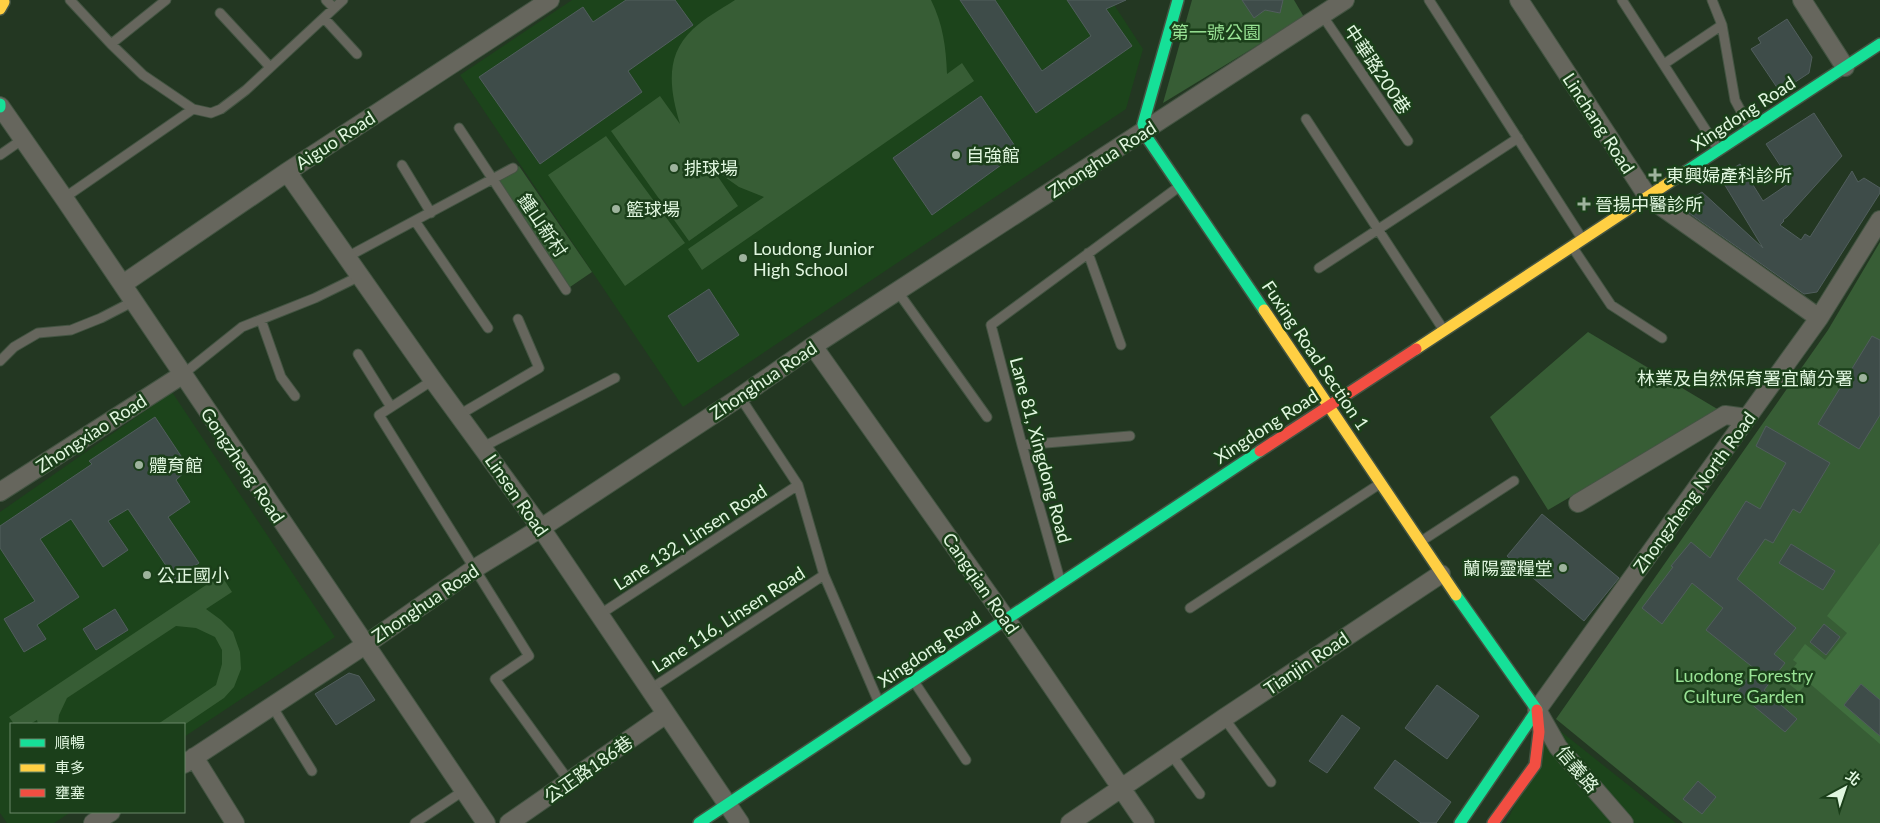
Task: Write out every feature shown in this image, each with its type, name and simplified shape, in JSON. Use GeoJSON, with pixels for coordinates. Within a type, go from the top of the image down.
{"type":"FeatureCollection","features":[{"type":"Feature","properties":{"kind":"street","name":"Aiguo Road"},"geometry":{"type":"LineString","coordinates":[[123,284],[287,172],[550,0]]}},
{"type":"Feature","properties":{"kind":"street"},"geometry":{"type":"LineString","coordinates":[[1144,131],[1145,113],[1178,0]]}},
{"type":"Feature","properties":{"kind":"street","name":"Zhonghua Road"},"geometry":{"type":"LineString","coordinates":[[189,761],[365,645],[474,569],[541,528],[740,397],[813,346],[1345,0]]}},
{"type":"Feature","properties":{"kind":"street","name":"Linchang Road"},"geometry":{"type":"LineString","coordinates":[[1518,0],[1648,197],[1819,318]]}},
{"type":"Feature","properties":{"kind":"street"},"geometry":{"type":"LineString","coordinates":[[1802,0],[1845,67]]}},
{"type":"Feature","properties":{"kind":"street","name":"Xingdong Road"},"geometry":{"type":"LineString","coordinates":[[699,823],[1328,406],[1880,44]]}},
{"type":"Feature","properties":{"kind":"street","name":"Gongzheng Road"},"geometry":{"type":"LineString","coordinates":[[0,106],[123,284],[182,375],[486,823]]}},
{"type":"Feature","properties":{"kind":"street","name":"Fuxing Road Section 1"},"geometry":{"type":"LineString","coordinates":[[1144,131],[1441,574],[1537,710]]}},
{"type":"Feature","properties":{"kind":"street","name":"Linsen Road"},"geometry":{"type":"LineString","coordinates":[[287,172],[433,380],[541,528],[740,823]]}},
{"type":"Feature","properties":{"kind":"street","name":"Zhongzheng North Road"},"geometry":{"type":"LineString","coordinates":[[1460,823],[1537,710],[1819,318],[1880,220]]}},
{"type":"Feature","properties":{"kind":"street","name":"Cangqian Road"},"geometry":{"type":"LineString","coordinates":[[813,346],[1006,619],[1145,823]]}},
{"type":"Feature","properties":{"kind":"street","name":"Zhongxiao Road"},"geometry":{"type":"LineString","coordinates":[[0,492],[182,375]]}},
{"type":"Feature","properties":{"kind":"street"},"geometry":{"type":"LineString","coordinates":[[1578,503],[1725,415],[1747,418]]}},
{"type":"Feature","properties":{"kind":"street","name":"Tianjin Road"},"geometry":{"type":"LineString","coordinates":[[1070,823],[1441,574]]}},
{"type":"Feature","properties":{"kind":"street"},"geometry":{"type":"LineString","coordinates":[[1493,823],[1535,765],[1538,732],[1537,710]]}},
{"type":"Feature","properties":{"kind":"street","name":"信義路"},"geometry":{"type":"LineString","coordinates":[[1537,710],[1558,747],[1624,823]]}},
{"type":"Feature","properties":{"kind":"street","name":"公正路186巷"},"geometry":{"type":"LineString","coordinates":[[509,823],[666,714]]}},
{"type":"Feature","properties":{"kind":"street"},"geometry":{"type":"LineString","coordinates":[[189,761],[235,823]]}},
{"type":"Feature","properties":{"kind":"street"},"geometry":{"type":"LineString","coordinates":[[94,823],[109,813]]}},
{"type":"Feature","properties":{"kind":"lane"},"geometry":{"type":"LineString","coordinates":[[70,0],[142,75],[193,109],[211,113],[221,109],[246,90],[343,0]]}},
{"type":"Feature","properties":{"kind":"lane"},"geometry":{"type":"LineString","coordinates":[[111,44],[166,0]]}},
{"type":"Feature","properties":{"kind":"lane"},"geometry":{"type":"LineString","coordinates":[[326,0],[334,8]]}},
{"type":"Feature","properties":{"kind":"lane"},"geometry":{"type":"LineString","coordinates":[[1429,0],[1583,240]]}},
{"type":"Feature","properties":{"kind":"lane"},"geometry":{"type":"LineString","coordinates":[[1622,0],[1719,150]]}},
{"type":"Feature","properties":{"kind":"lane"},"geometry":{"type":"LineString","coordinates":[[1712,0],[1722,25],[1735,100],[1751,130]]}},
{"type":"Feature","properties":{"kind":"lane"},"geometry":{"type":"LineString","coordinates":[[220,13],[270,67]]}},
{"type":"Feature","properties":{"kind":"lane","name":"中華路200巷"},"geometry":{"type":"LineString","coordinates":[[1322,15],[1408,141]]}},
{"type":"Feature","properties":{"kind":"lane"},"geometry":{"type":"LineString","coordinates":[[324,18],[357,54]]}},
{"type":"Feature","properties":{"kind":"lane"},"geometry":{"type":"LineString","coordinates":[[1664,64],[1722,25]]}},
{"type":"Feature","properties":{"kind":"lane"},"geometry":{"type":"LineString","coordinates":[[64,198],[193,109]]}},
{"type":"Feature","properties":{"kind":"lane"},"geometry":{"type":"LineString","coordinates":[[1306,119],[1444,331]]}},
{"type":"Feature","properties":{"kind":"lane","name":"鍾山新村"},"geometry":{"type":"LineString","coordinates":[[459,128],[566,290]]}},
{"type":"Feature","properties":{"kind":"lane"},"geometry":{"type":"LineString","coordinates":[[1319,268],[1518,138]]}},
{"type":"Feature","properties":{"kind":"lane"},"geometry":{"type":"LineString","coordinates":[[0,155],[23,139]]}},
{"type":"Feature","properties":{"kind":"lane"},"geometry":{"type":"LineString","coordinates":[[402,165],[431,213]]}},
{"type":"Feature","properties":{"kind":"lane"},"geometry":{"type":"LineString","coordinates":[[347,257],[513,168]]}},
{"type":"Feature","properties":{"kind":"lane"},"geometry":{"type":"LineString","coordinates":[[1121,345],[1088,253],[1181,186]]}},
{"type":"Feature","properties":{"kind":"lane"},"geometry":{"type":"LineString","coordinates":[[415,221],[488,328]]}},
{"type":"Feature","properties":{"kind":"lane"},"geometry":{"type":"LineString","coordinates":[[1572,246],[1610,305],[1662,338]]}},
{"type":"Feature","properties":{"kind":"lane","name":"Lane 81, Xingdong Road"},"geometry":{"type":"LineString","coordinates":[[1061,583],[1022,445],[991,325],[1088,253]]}},
{"type":"Feature","properties":{"kind":"lane"},"geometry":{"type":"LineString","coordinates":[[182,375],[242,327],[315,298],[360,276]]}},
{"type":"Feature","properties":{"kind":"lane"},"geometry":{"type":"LineString","coordinates":[[898,292],[987,416]]}},
{"type":"Feature","properties":{"kind":"lane"},"geometry":{"type":"LineString","coordinates":[[0,361],[14,347],[38,333],[71,330],[107,316],[134,301]]}},
{"type":"Feature","properties":{"kind":"lane"},"geometry":{"type":"LineString","coordinates":[[261,320],[281,377],[295,396]]}},
{"type":"Feature","properties":{"kind":"lane"},"geometry":{"type":"LineString","coordinates":[[459,415],[539,368],[518,320]]}},
{"type":"Feature","properties":{"kind":"lane"},"geometry":{"type":"LineString","coordinates":[[358,354],[391,407]]}},
{"type":"Feature","properties":{"kind":"lane"},"geometry":{"type":"LineString","coordinates":[[482,447],[615,378]]}},
{"type":"Feature","properties":{"kind":"lane"},"geometry":{"type":"LineString","coordinates":[[433,380],[379,415],[529,656],[495,679],[569,781]]}},
{"type":"Feature","properties":{"kind":"lane"},"geometry":{"type":"LineString","coordinates":[[740,397],[798,485],[824,575],[879,703]]}},
{"type":"Feature","properties":{"kind":"lane"},"geometry":{"type":"LineString","coordinates":[[1022,445],[1130,436]]}},
{"type":"Feature","properties":{"kind":"lane"},"geometry":{"type":"LineString","coordinates":[[1420,542],[1514,481]]}},
{"type":"Feature","properties":{"kind":"lane"},"geometry":{"type":"LineString","coordinates":[[1190,608],[1380,484]]}},
{"type":"Feature","properties":{"kind":"lane","name":"Lane 132, Linsen Road"},"geometry":{"type":"LineString","coordinates":[[599,615],[798,485]]}},
{"type":"Feature","properties":{"kind":"lane","name":"Lane 116, Linsen Road"},"geometry":{"type":"LineString","coordinates":[[649,690],[824,575]]}},
{"type":"Feature","properties":{"kind":"lane"},"geometry":{"type":"LineString","coordinates":[[914,680],[966,760]]}},
{"type":"Feature","properties":{"kind":"lane"},"geometry":{"type":"LineString","coordinates":[[272,706],[312,771]]}},
{"type":"Feature","properties":{"kind":"lane"},"geometry":{"type":"LineString","coordinates":[[1224,718],[1271,782]]}},
{"type":"Feature","properties":{"kind":"lane"},"geometry":{"type":"LineString","coordinates":[[1171,754],[1200,794]]}},
{"type":"Feature","properties":{"kind":"lane"},"geometry":{"type":"LineString","coordinates":[[415,823],[463,790]]}},
{"type":"Feature","properties":{"kind":"shaded area","name":"Loudong Junior High School"},"geometry":{"type":"Polygon","coordinates":[[[572,0],[1111,0],[1143,49],[1126,109],[683,407],[460,75],[572,0]]]}},
{"type":"Feature","properties":{"kind":"shaded area","name":"公正國小"},"geometry":{"type":"Polygon","coordinates":[[[172,392],[335,637],[185,736],[185,723],[10,723],[10,813],[69,813],[54,823],[7,823],[0,813],[0,512],[172,392]]]}},
{"type":"Feature","properties":{"kind":"shaded area"},"geometry":{"type":"Polygon","coordinates":[[[1880,543],[1880,744],[1808,682],[1799,692],[1784,680],[1797,663],[1793,660],[1805,644],[1825,660],[1847,633],[1827,616],[1880,543]]]}},
{"type":"Feature","properties":{"kind":"shaded area"},"geometry":{"type":"Polygon","coordinates":[[[1554,726],[1676,823],[1506,823],[1554,726]]]}},
{"type":"Feature","properties":{"kind":"green space"},"geometry":{"type":"Polygon","coordinates":[[[735,0],[931,0],[943,36],[947,74],[962,63],[974,81],[702,270],[688,249],[764,197],[739,187],[712,168],[738,206],[689,241],[611,131],[660,96],[680,124],[672,86],[672,74],[677,50],[693,29],[735,0]]]}},
{"type":"Feature","properties":{"kind":"green space","name":"第一號公園"},"geometry":{"type":"Polygon","coordinates":[[[1192,0],[1294,0],[1304,17],[1163,103],[1192,0]]]}},
{"type":"Feature","properties":{"kind":"green space","name":"籃球場"},"geometry":{"type":"Polygon","coordinates":[[[606,136],[685,243],[625,286],[548,175],[606,136]]]}},
{"type":"Feature","properties":{"kind":"green space"},"geometry":{"type":"Polygon","coordinates":[[[519,166],[592,272],[570,287],[498,180],[519,166]]]}},
{"type":"Feature","properties":{"kind":"green space","name":"Luodong Forestry Culture Garden"},"geometry":{"type":"Polygon","coordinates":[[[1880,242],[1880,823],[1683,823],[1556,719],[1828,330],[1880,242]]]}},
{"type":"Feature","properties":{"kind":"green space"},"geometry":{"type":"Polygon","coordinates":[[[1588,332],[1719,410],[1548,510],[1490,417],[1588,332]]]}},
{"type":"Feature","properties":{"kind":"green space"},"geometry":{"type":"Polygon","coordinates":[[[221,575],[232,592],[206,609],[233,632],[240,652],[241,669],[234,687],[224,698],[185,724],[159,723],[216,685],[222,664],[222,650],[215,637],[196,628],[176,626],[67,698],[59,715],[58,723],[38,723],[37,720],[32,723],[13,723],[9,717],[221,575]]]}},
{"type":"Feature","properties":{"kind":"building"},"geometry":{"type":"Polygon","coordinates":[[[626,0],[675,0],[693,25],[628,71],[642,92],[540,164],[479,77],[583,7],[593,22],[626,0]]]}},
{"type":"Feature","properties":{"kind":"building"},"geometry":{"type":"Polygon","coordinates":[[[960,0],[995,0],[1042,71],[1091,36],[1067,0],[1126,0],[1106,9],[1132,46],[1036,113],[960,0]]]}},
{"type":"Feature","properties":{"kind":"building"},"geometry":{"type":"Polygon","coordinates":[[[1242,0],[1283,0],[1280,13],[1265,10],[1254,18],[1242,0]]]}},
{"type":"Feature","properties":{"kind":"building"},"geometry":{"type":"Polygon","coordinates":[[[1787,19],[1812,57],[1809,73],[1780,92],[1751,49],[1761,43],[1758,38],[1787,19]]]}},
{"type":"Feature","properties":{"kind":"building","name":"自強館"},"geometry":{"type":"Polygon","coordinates":[[[981,96],[1019,152],[932,215],[893,158],[981,96]]]}},
{"type":"Feature","properties":{"kind":"building"},"geometry":{"type":"Polygon","coordinates":[[[1814,113],[1842,156],[1780,225],[1801,240],[1805,234],[1810,237],[1852,171],[1858,182],[1864,178],[1880,188],[1880,193],[1817,292],[1804,294],[1679,206],[1702,192],[1763,248],[1720,177],[1740,164],[1763,201],[1791,182],[1766,144],[1814,113]]]}},
{"type":"Feature","properties":{"kind":"building"},"geometry":{"type":"Polygon","coordinates":[[[709,289],[739,335],[698,362],[668,316],[709,289]]]}},
{"type":"Feature","properties":{"kind":"building","name":"林業及自然保育署宜蘭分署"},"geometry":{"type":"Polygon","coordinates":[[[1872,336],[1880,340],[1880,415],[1859,449],[1818,424],[1872,336]]]}},
{"type":"Feature","properties":{"kind":"building"},"geometry":{"type":"Polygon","coordinates":[[[155,417],[189,468],[176,480],[190,502],[168,517],[199,563],[175,579],[128,509],[108,521],[128,550],[103,567],[71,519],[40,539],[79,597],[37,625],[46,639],[24,652],[4,619],[35,601],[0,548],[0,526],[92,464],[89,461],[155,417]]]}},
{"type":"Feature","properties":{"kind":"building"},"geometry":{"type":"Polygon","coordinates":[[[1766,426],[1830,463],[1800,513],[1793,509],[1773,543],[1765,539],[1737,579],[1796,628],[1774,654],[1785,663],[1764,690],[1797,719],[1785,732],[1737,692],[1755,669],[1706,630],[1723,608],[1692,583],[1662,624],[1642,608],[1673,567],[1671,566],[1691,542],[1710,558],[1746,501],[1760,509],[1786,463],[1756,446],[1766,426]]]}},
{"type":"Feature","properties":{"kind":"building","name":"蘭陽靈糧堂"},"geometry":{"type":"Polygon","coordinates":[[[1542,514],[1619,578],[1584,621],[1507,556],[1542,514]]]}},
{"type":"Feature","properties":{"kind":"building"},"geometry":{"type":"Polygon","coordinates":[[[1791,544],[1835,571],[1823,590],[1779,563],[1791,544]]]}},
{"type":"Feature","properties":{"kind":"building"},"geometry":{"type":"Polygon","coordinates":[[[115,609],[128,630],[96,650],[83,629],[115,609]]]}},
{"type":"Feature","properties":{"kind":"building"},"geometry":{"type":"Polygon","coordinates":[[[1824,624],[1840,637],[1826,655],[1810,642],[1824,624]]]}},
{"type":"Feature","properties":{"kind":"building"},"geometry":{"type":"Polygon","coordinates":[[[349,673],[359,676],[375,700],[336,725],[315,694],[349,673]]]}},
{"type":"Feature","properties":{"kind":"building"},"geometry":{"type":"Polygon","coordinates":[[[1861,684],[1880,700],[1880,736],[1844,705],[1861,684]]]}},
{"type":"Feature","properties":{"kind":"building"},"geometry":{"type":"Polygon","coordinates":[[[1437,685],[1479,716],[1447,759],[1405,728],[1437,685]]]}},
{"type":"Feature","properties":{"kind":"building"},"geometry":{"type":"Polygon","coordinates":[[[1342,715],[1360,728],[1327,773],[1309,761],[1342,715]]]}},
{"type":"Feature","properties":{"kind":"building"},"geometry":{"type":"Polygon","coordinates":[[[1395,760],[1451,802],[1436,823],[1421,823],[1374,788],[1395,760]]]}},
{"type":"Feature","properties":{"kind":"building"},"geometry":{"type":"Polygon","coordinates":[[[1698,781],[1716,797],[1702,814],[1683,799],[1698,781]]]}},
{"type":"Feature","properties":{"kind":"traffic: fast"},"geometry":{"type":"LineString","coordinates":[[1178,0],[1143,124],[1148,139],[1264,310]]}},
{"type":"Feature","properties":{"kind":"traffic: fast"},"geometry":{"type":"LineString","coordinates":[[1685,172],[1880,44]]}},
{"type":"Feature","properties":{"kind":"traffic: fast"},"geometry":{"type":"LineString","coordinates":[[699,823],[1260,451]]}},
{"type":"Feature","properties":{"kind":"traffic: fast"},"geometry":{"type":"LineString","coordinates":[[1456,595],[1537,710]]}},
{"type":"Feature","properties":{"kind":"traffic: fast"},"geometry":{"type":"LineString","coordinates":[[1460,823],[1537,710]]}},
{"type":"Feature","properties":{"kind":"traffic: slow"},"geometry":{"type":"LineString","coordinates":[[0,9],[4,2]]}},
{"type":"Feature","properties":{"kind":"traffic: slow"},"geometry":{"type":"LineString","coordinates":[[1416,349],[1685,172]]}},
{"type":"Feature","properties":{"kind":"traffic: slow"},"geometry":{"type":"LineString","coordinates":[[1264,310],[1456,595]]}},
{"type":"Feature","properties":{"kind":"traffic: jam"},"geometry":{"type":"LineString","coordinates":[[1260,451],[1416,349]]}},
{"type":"Feature","properties":{"kind":"traffic: jam"},"geometry":{"type":"LineString","coordinates":[[1493,823],[1535,765],[1539,732],[1537,710]]}},
{"type":"Feature","properties":{"kind":"place","name":"自強館"},"geometry":{"type":"Point","coordinates":[956,155]}},
{"type":"Feature","properties":{"kind":"place","name":"排球場"},"geometry":{"type":"Point","coordinates":[674,168]}},
{"type":"Feature","properties":{"kind":"place","name":"東興婦產科診所"},"geometry":{"type":"Point","coordinates":[1655,175]}},
{"type":"Feature","properties":{"kind":"place","name":"晉揚中醫診所"},"geometry":{"type":"Point","coordinates":[1584,204]}},
{"type":"Feature","properties":{"kind":"place","name":"籃球場"},"geometry":{"type":"Point","coordinates":[616,209]}},
{"type":"Feature","properties":{"kind":"place","name":"Loudong Junior High School"},"geometry":{"type":"Point","coordinates":[743,258]}},
{"type":"Feature","properties":{"kind":"place","name":"林業及自然保育署宜蘭分署"},"geometry":{"type":"Point","coordinates":[1863,378]}},
{"type":"Feature","properties":{"kind":"place","name":"體育館"},"geometry":{"type":"Point","coordinates":[139,465]}},
{"type":"Feature","properties":{"kind":"place","name":"蘭陽靈糧堂"},"geometry":{"type":"Point","coordinates":[1563,568]}},
{"type":"Feature","properties":{"kind":"place","name":"公正國小"},"geometry":{"type":"Point","coordinates":[147,575]}}]}
